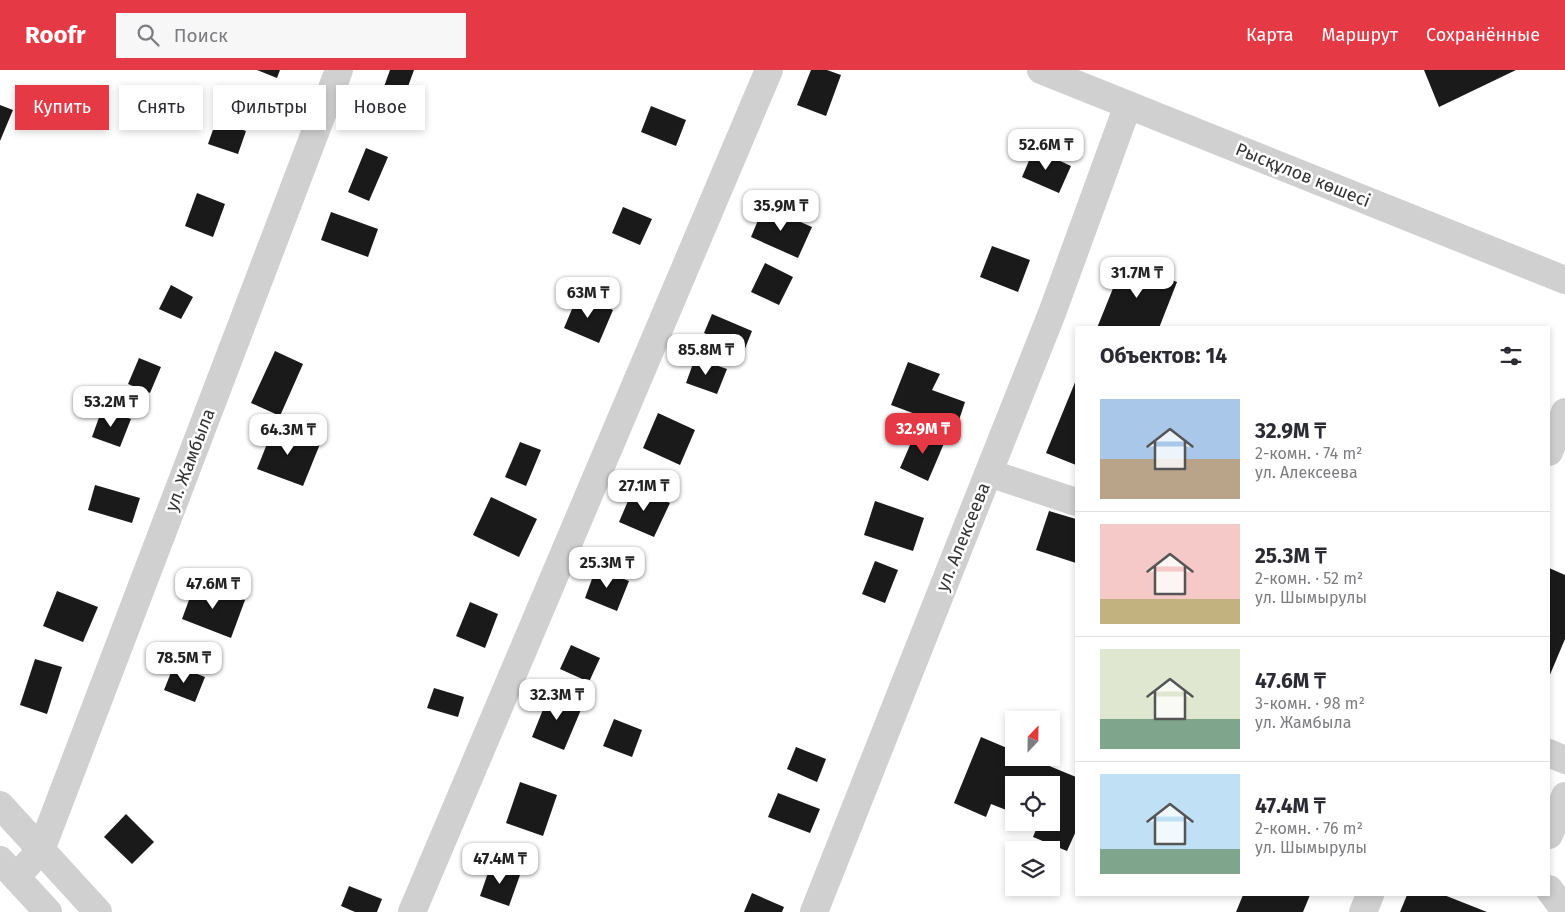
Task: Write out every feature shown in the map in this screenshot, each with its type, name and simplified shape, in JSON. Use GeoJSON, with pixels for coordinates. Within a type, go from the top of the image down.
{"type":"FeatureCollection","features":[{"type":"Feature","properties":{"kind":"street","name":"ул. Жамбыла"},"geometry":{"type":"LineString","coordinates":[[41,850],[339,70]]}},
{"type":"Feature","properties":{"kind":"street"},"geometry":{"type":"LineString","coordinates":[[412,912],[769,70]]}},
{"type":"Feature","properties":{"kind":"street","name":"Рысқұлов көшесі"},"geometry":{"type":"LineString","coordinates":[[1041,70],[1565,280]]}},
{"type":"Feature","properties":{"kind":"street","name":"ул. Алексеева"},"geometry":{"type":"LineString","coordinates":[[814,912],[1052,313],[1128,105]]}},
{"type":"Feature","properties":{"kind":"street"},"geometry":{"type":"LineString","coordinates":[[1550,450],[1565,412]]}},
{"type":"Feature","properties":{"kind":"street"},"geometry":{"type":"LineString","coordinates":[[989,472],[1075,502]]}},
{"type":"Feature","properties":{"kind":"street"},"geometry":{"type":"LineString","coordinates":[[1550,753],[1565,760]]}},
{"type":"Feature","properties":{"kind":"street"},"geometry":{"type":"LineString","coordinates":[[1550,833],[1565,796]]}},
{"type":"Feature","properties":{"kind":"street"},"geometry":{"type":"LineString","coordinates":[[0,805],[98,912]]}},
{"type":"Feature","properties":{"kind":"street"},"geometry":{"type":"LineString","coordinates":[[41,850],[8,869],[48,912]]}},
{"type":"Feature","properties":{"kind":"street"},"geometry":{"type":"LineString","coordinates":[[1550,890],[1565,911]]}},
{"type":"Feature","properties":{"kind":"street"},"geometry":{"type":"LineString","coordinates":[[1363,912],[1370,896]]}},
{"type":"Feature","properties":{"kind":"building"},"geometry":{"type":"Polygon","coordinates":[[[257,70],[280,70],[277,78],[257,70]]]}},
{"type":"Feature","properties":{"kind":"building"},"geometry":{"type":"Polygon","coordinates":[[[390,70],[414,70],[409,85],[385,85],[390,70]]]}},
{"type":"Feature","properties":{"kind":"building"},"geometry":{"type":"Polygon","coordinates":[[[811,70],[827,70],[841,75],[826,116],[797,105],[811,70]]]}},
{"type":"Feature","properties":{"kind":"building"},"geometry":{"type":"Polygon","coordinates":[[[1424,70],[1516,70],[1439,107],[1424,70]]]}},
{"type":"Feature","properties":{"kind":"building"},"geometry":{"type":"Polygon","coordinates":[[[0,105],[13,110],[0,141],[0,105]]]}},
{"type":"Feature","properties":{"kind":"building"},"geometry":{"type":"Polygon","coordinates":[[[651,106],[686,120],[676,146],[641,132],[651,106]]]}},
{"type":"Feature","properties":{"kind":"building"},"geometry":{"type":"Polygon","coordinates":[[[213,130],[246,131],[238,154],[208,144],[213,130]]]}},
{"type":"Feature","properties":{"kind":"building"},"geometry":{"type":"Polygon","coordinates":[[[366,148],[388,157],[369,201],[348,192],[366,148]]]}},
{"type":"Feature","properties":{"kind":"building"},"geometry":{"type":"Polygon","coordinates":[[[1034,149],[1071,166],[1059,193],[1022,177],[1034,149]]]}},
{"type":"Feature","properties":{"kind":"building"},"geometry":{"type":"Polygon","coordinates":[[[197,193],[225,204],[213,237],[185,226],[197,193]]]}},
{"type":"Feature","properties":{"kind":"building"},"geometry":{"type":"Polygon","coordinates":[[[764,206],[812,227],[798,258],[751,237],[764,206]]]}},
{"type":"Feature","properties":{"kind":"building"},"geometry":{"type":"Polygon","coordinates":[[[623,207],[652,219],[640,245],[612,233],[623,207]]]}},
{"type":"Feature","properties":{"kind":"building"},"geometry":{"type":"Polygon","coordinates":[[[331,212],[378,229],[368,257],[321,240],[331,212]]]}},
{"type":"Feature","properties":{"kind":"building"},"geometry":{"type":"Polygon","coordinates":[[[992,246],[1030,260],[1018,292],[980,277],[992,246]]]}},
{"type":"Feature","properties":{"kind":"building"},"geometry":{"type":"Polygon","coordinates":[[[1124,261],[1177,282],[1160,326],[1098,326],[1124,261]]]}},
{"type":"Feature","properties":{"kind":"building"},"geometry":{"type":"Polygon","coordinates":[[[765,263],[793,277],[779,305],[751,292],[765,263]]]}},
{"type":"Feature","properties":{"kind":"building"},"geometry":{"type":"Polygon","coordinates":[[[171,285],[193,297],[181,319],[159,309],[171,285]]]}},
{"type":"Feature","properties":{"kind":"building"},"geometry":{"type":"Polygon","coordinates":[[[578,295],[613,310],[599,343],[564,328],[578,295]]]}},
{"type":"Feature","properties":{"kind":"building"},"geometry":{"type":"Polygon","coordinates":[[[712,314],[752,331],[744,351],[704,333],[712,314]]]}},
{"type":"Feature","properties":{"kind":"building"},"geometry":{"type":"Polygon","coordinates":[[[275,351],[303,364],[280,416],[251,403],[275,351]]]}},
{"type":"Feature","properties":{"kind":"building"},"geometry":{"type":"Polygon","coordinates":[[[139,358],[161,367],[150,393],[128,384],[139,358]]]}},
{"type":"Feature","properties":{"kind":"building"},"geometry":{"type":"Polygon","coordinates":[[[695,358],[727,369],[717,394],[686,383],[695,358]]]}},
{"type":"Feature","properties":{"kind":"building"},"geometry":{"type":"Polygon","coordinates":[[[908,362],[940,374],[932,390],[965,402],[956,429],[891,405],[908,362]]]}},
{"type":"Feature","properties":{"kind":"building"},"geometry":{"type":"Polygon","coordinates":[[[1075,382],[1075,465],[1046,453],[1075,382]]]}},
{"type":"Feature","properties":{"kind":"building"},"geometry":{"type":"Polygon","coordinates":[[[102,409],[131,419],[120,447],[92,437],[102,409]]]}},
{"type":"Feature","properties":{"kind":"building"},"geometry":{"type":"Polygon","coordinates":[[[658,413],[695,430],[680,465],[643,448],[658,413]]]}},
{"type":"Feature","properties":{"kind":"building"},"geometry":{"type":"Polygon","coordinates":[[[274,426],[320,444],[303,486],[257,469],[274,426]]]}},
{"type":"Feature","properties":{"kind":"building"},"geometry":{"type":"Polygon","coordinates":[[[917,429],[945,441],[928,481],[900,468],[917,429]]]}},
{"type":"Feature","properties":{"kind":"building"},"geometry":{"type":"Polygon","coordinates":[[[520,442],[541,450],[526,486],[505,477],[520,442]]]}},
{"type":"Feature","properties":{"kind":"building"},"geometry":{"type":"Polygon","coordinates":[[[95,485],[140,498],[132,523],[88,510],[95,485]]]}},
{"type":"Feature","properties":{"kind":"building"},"geometry":{"type":"Polygon","coordinates":[[[634,487],[670,503],[654,537],[619,522],[634,487]]]}},
{"type":"Feature","properties":{"kind":"building"},"geometry":{"type":"Polygon","coordinates":[[[491,497],[537,519],[519,557],[473,535],[491,497]]]}},
{"type":"Feature","properties":{"kind":"building"},"geometry":{"type":"Polygon","coordinates":[[[875,501],[924,518],[913,551],[864,535],[875,501]]]}},
{"type":"Feature","properties":{"kind":"building"},"geometry":{"type":"Polygon","coordinates":[[[1049,511],[1075,519],[1075,563],[1036,550],[1049,511]]]}},
{"type":"Feature","properties":{"kind":"building"},"geometry":{"type":"Polygon","coordinates":[[[875,561],[898,570],[885,603],[862,594],[875,561]]]}},
{"type":"Feature","properties":{"kind":"building"},"geometry":{"type":"Polygon","coordinates":[[[596,568],[629,581],[617,611],[585,598],[596,568]]]}},
{"type":"Feature","properties":{"kind":"building"},"geometry":{"type":"Polygon","coordinates":[[[1550,568],[1565,575],[1565,639],[1550,675],[1550,568]]]}},
{"type":"Feature","properties":{"kind":"building"},"geometry":{"type":"Polygon","coordinates":[[[196,581],[245,600],[231,638],[182,619],[196,581]]]}},
{"type":"Feature","properties":{"kind":"building"},"geometry":{"type":"Polygon","coordinates":[[[57,591],[98,607],[83,642],[43,626],[57,591]]]}},
{"type":"Feature","properties":{"kind":"building"},"geometry":{"type":"Polygon","coordinates":[[[470,602],[498,614],[485,648],[456,636],[470,602]]]}},
{"type":"Feature","properties":{"kind":"building"},"geometry":{"type":"Polygon","coordinates":[[[571,645],[600,658],[589,682],[560,669],[571,645]]]}},
{"type":"Feature","properties":{"kind":"building"},"geometry":{"type":"Polygon","coordinates":[[[35,659],[62,667],[47,714],[20,705],[35,659]]]}},
{"type":"Feature","properties":{"kind":"building"},"geometry":{"type":"Polygon","coordinates":[[[174,665],[205,677],[195,702],[164,690],[174,665]]]}},
{"type":"Feature","properties":{"kind":"building"},"geometry":{"type":"Polygon","coordinates":[[[434,688],[464,697],[458,717],[427,708],[434,688]]]}},
{"type":"Feature","properties":{"kind":"building"},"geometry":{"type":"Polygon","coordinates":[[[550,692],[583,705],[564,750],[532,737],[550,692]]]}},
{"type":"Feature","properties":{"kind":"building"},"geometry":{"type":"Polygon","coordinates":[[[614,719],[642,730],[632,757],[603,746],[614,719]]]}},
{"type":"Feature","properties":{"kind":"building"},"geometry":{"type":"Polygon","coordinates":[[[981,737],[1005,747],[1005,766],[1049,766],[1075,777],[1075,833],[1067,851],[1060,848],[1060,841],[1043,841],[1033,837],[1035,831],[1060,831],[1060,776],[1005,776],[1005,809],[991,804],[986,817],[954,803],[981,737]]]}},
{"type":"Feature","properties":{"kind":"building"},"geometry":{"type":"Polygon","coordinates":[[[796,747],[826,759],[817,782],[787,769],[796,747]]]}},
{"type":"Feature","properties":{"kind":"building"},"geometry":{"type":"Polygon","coordinates":[[[520,782],[557,795],[543,836],[506,823],[520,782]]]}},
{"type":"Feature","properties":{"kind":"building"},"geometry":{"type":"Polygon","coordinates":[[[778,793],[820,809],[810,833],[768,817],[778,793]]]}},
{"type":"Feature","properties":{"kind":"building"},"geometry":{"type":"Polygon","coordinates":[[[126,814],[154,842],[132,864],[104,837],[126,814]]]}},
{"type":"Feature","properties":{"kind":"building"},"geometry":{"type":"Polygon","coordinates":[[[491,864],[520,875],[509,906],[480,896],[491,864]]]}},
{"type":"Feature","properties":{"kind":"building"},"geometry":{"type":"Polygon","coordinates":[[[349,886],[382,899],[377,912],[355,912],[341,906],[349,886]]]}},
{"type":"Feature","properties":{"kind":"building"},"geometry":{"type":"Polygon","coordinates":[[[752,893],[784,907],[782,912],[744,912],[752,893]]]}},
{"type":"Feature","properties":{"kind":"building"},"geometry":{"type":"Polygon","coordinates":[[[1243,896],[1310,896],[1303,912],[1236,912],[1243,896]]]}},
{"type":"Feature","properties":{"kind":"building"},"geometry":{"type":"Polygon","coordinates":[[[1407,896],[1447,896],[1487,912],[1400,912],[1407,896]]]}}]}
